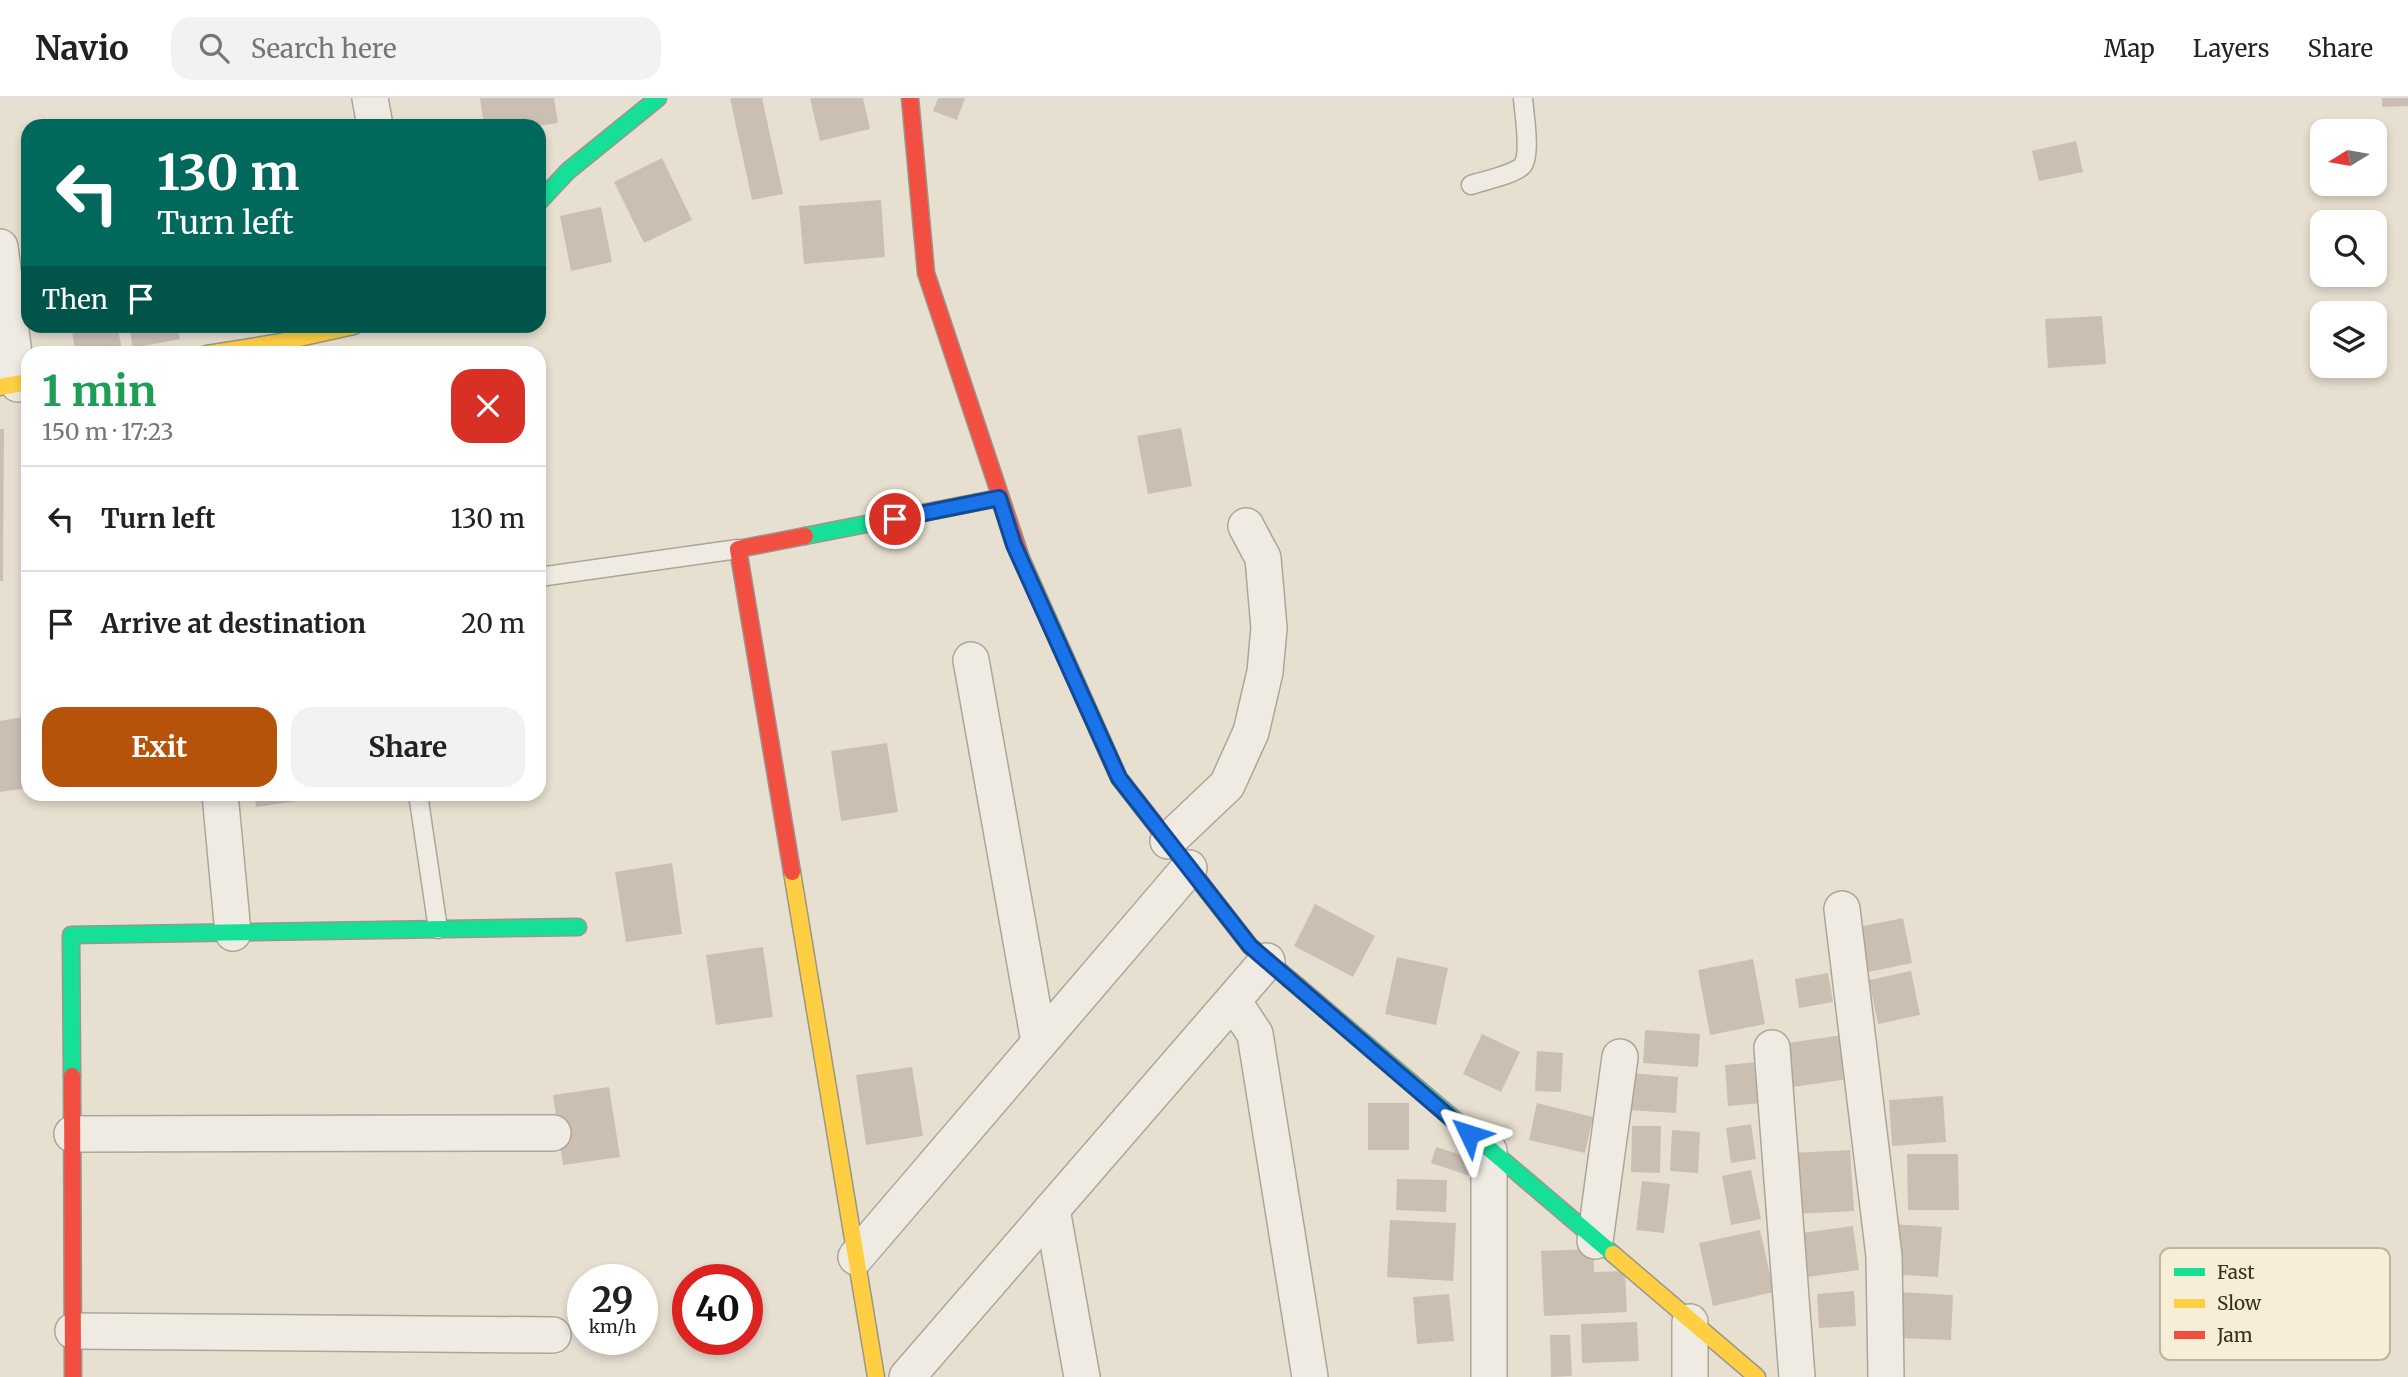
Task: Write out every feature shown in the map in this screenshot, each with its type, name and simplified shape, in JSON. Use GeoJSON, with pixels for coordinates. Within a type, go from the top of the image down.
{"type":"FeatureCollection","features":[{"type":"Feature","properties":{"kind":"street"},"geometry":{"type":"LineString","coordinates":[[370,98],[374,119]]}},
{"type":"Feature","properties":{"kind":"street"},"geometry":{"type":"LineString","coordinates":[[546,195],[568,171],[658,98]]}},
{"type":"Feature","properties":{"kind":"street"},"geometry":{"type":"LineString","coordinates":[[910,98],[926,273],[1014,545],[1119,778],[1250,946],[1757,1377]]}},
{"type":"Feature","properties":{"kind":"street"},"geometry":{"type":"LineString","coordinates":[[0,247],[15,384]]}},
{"type":"Feature","properties":{"kind":"street"},"geometry":{"type":"LineString","coordinates":[[256,346],[322,333]]}},
{"type":"Feature","properties":{"kind":"street"},"geometry":{"type":"LineString","coordinates":[[876,1377],[738,549],[999,498]]}},
{"type":"Feature","properties":{"kind":"street"},"geometry":{"type":"LineString","coordinates":[[1168,841],[1227,785],[1251,732],[1265,672],[1269,628],[1263,558],[1246,526]]}},
{"type":"Feature","properties":{"kind":"street"},"geometry":{"type":"LineString","coordinates":[[971,660],[1039,1042]]}},
{"type":"Feature","properties":{"kind":"street"},"geometry":{"type":"LineString","coordinates":[[221,801],[233,933]]}},
{"type":"Feature","properties":{"kind":"street"},"geometry":{"type":"LineString","coordinates":[[856,1257],[1189,868]]}},
{"type":"Feature","properties":{"kind":"street"},"geometry":{"type":"LineString","coordinates":[[1842,909],[1884,1256],[1886,1377]]}},
{"type":"Feature","properties":{"kind":"street"},"geometry":{"type":"LineString","coordinates":[[74,1377],[71,935],[578,927]]}},
{"type":"Feature","properties":{"kind":"street"},"geometry":{"type":"LineString","coordinates":[[907,1377],[1267,961]]}},
{"type":"Feature","properties":{"kind":"street"},"geometry":{"type":"LineString","coordinates":[[1233,1001],[1255,1034],[1310,1377]]}},
{"type":"Feature","properties":{"kind":"street"},"geometry":{"type":"LineString","coordinates":[[1772,1048],[1797,1377]]}},
{"type":"Feature","properties":{"kind":"street"},"geometry":{"type":"LineString","coordinates":[[1595,1241],[1620,1057]]}},
{"type":"Feature","properties":{"kind":"street"},"geometry":{"type":"LineString","coordinates":[[72,1134],[553,1133]]}},
{"type":"Feature","properties":{"kind":"street"},"geometry":{"type":"LineString","coordinates":[[1489,1151],[1489,1377]]}},
{"type":"Feature","properties":{"kind":"street"},"geometry":{"type":"LineString","coordinates":[[1052,1209],[1082,1377]]}},
{"type":"Feature","properties":{"kind":"street"},"geometry":{"type":"LineString","coordinates":[[1689,1377],[1690,1322]]}},
{"type":"Feature","properties":{"kind":"street"},"geometry":{"type":"LineString","coordinates":[[73,1331],[553,1335]]}},
{"type":"Feature","properties":{"kind":"lane"},"geometry":{"type":"LineString","coordinates":[[1471,185],[1515,171],[1523,164],[1526,153],[1523,98]]}},
{"type":"Feature","properties":{"kind":"lane"},"geometry":{"type":"LineString","coordinates":[[546,576],[738,549]]}},
{"type":"Feature","properties":{"kind":"lane"},"geometry":{"type":"LineString","coordinates":[[419,801],[438,929]]}},
{"type":"Feature","properties":{"kind":"building"},"geometry":{"type":"Polygon","coordinates":[[[480,98],[554,98],[558,123],[546,125],[546,119],[483,119],[480,98]]]}},
{"type":"Feature","properties":{"kind":"building"},"geometry":{"type":"Polygon","coordinates":[[[730,98],[762,98],[783,194],[752,200],[730,98]]]}},
{"type":"Feature","properties":{"kind":"building"},"geometry":{"type":"Polygon","coordinates":[[[810,98],[863,98],[870,129],[820,141],[810,98]]]}},
{"type":"Feature","properties":{"kind":"building"},"geometry":{"type":"Polygon","coordinates":[[[938,98],[965,98],[957,120],[933,111],[938,98]]]}},
{"type":"Feature","properties":{"kind":"building"},"geometry":{"type":"Polygon","coordinates":[[[2382,98],[2408,98],[2408,106],[2382,107],[2382,98]]]}},
{"type":"Feature","properties":{"kind":"building"},"geometry":{"type":"Polygon","coordinates":[[[2076,141],[2083,172],[2039,181],[2032,151],[2076,141]]]}},
{"type":"Feature","properties":{"kind":"building"},"geometry":{"type":"Polygon","coordinates":[[[662,158],[692,220],[644,243],[614,182],[662,158]]]}},
{"type":"Feature","properties":{"kind":"building"},"geometry":{"type":"Polygon","coordinates":[[[881,200],[885,257],[804,264],[799,206],[881,200]]]}},
{"type":"Feature","properties":{"kind":"building"},"geometry":{"type":"Polygon","coordinates":[[[601,207],[612,262],[571,271],[560,216],[601,207]]]}},
{"type":"Feature","properties":{"kind":"building"},"geometry":{"type":"Polygon","coordinates":[[[2102,316],[2106,364],[2048,368],[2045,319],[2102,316]]]}},
{"type":"Feature","properties":{"kind":"building"},"geometry":{"type":"Polygon","coordinates":[[[72,333],[119,333],[121,346],[75,346],[72,333]]]}},
{"type":"Feature","properties":{"kind":"building"},"geometry":{"type":"Polygon","coordinates":[[[130,333],[179,333],[180,339],[143,346],[133,346],[130,333]]]}},
{"type":"Feature","properties":{"kind":"building"},"geometry":{"type":"Polygon","coordinates":[[[1181,428],[1192,486],[1148,494],[1137,436],[1181,428]]]}},
{"type":"Feature","properties":{"kind":"building"},"geometry":{"type":"Polygon","coordinates":[[[0,429],[4,429],[3,581],[0,581],[0,429]]]}},
{"type":"Feature","properties":{"kind":"building"},"geometry":{"type":"Polygon","coordinates":[[[21,717],[21,789],[0,792],[0,721],[21,717]]]}},
{"type":"Feature","properties":{"kind":"building"},"geometry":{"type":"Polygon","coordinates":[[[887,743],[898,812],[841,821],[831,751],[887,743]]]}},
{"type":"Feature","properties":{"kind":"building"},"geometry":{"type":"Polygon","coordinates":[[[255,801],[299,801],[256,807],[255,801]]]}},
{"type":"Feature","properties":{"kind":"building"},"geometry":{"type":"Polygon","coordinates":[[[672,863],[682,934],[626,942],[615,872],[672,863]]]}},
{"type":"Feature","properties":{"kind":"building"},"geometry":{"type":"Polygon","coordinates":[[[1315,904],[1375,936],[1353,977],[1294,946],[1315,904]]]}},
{"type":"Feature","properties":{"kind":"building"},"geometry":{"type":"Polygon","coordinates":[[[1903,918],[1912,963],[1868,972],[1858,927],[1903,918]]]}},
{"type":"Feature","properties":{"kind":"building"},"geometry":{"type":"Polygon","coordinates":[[[763,947],[773,1017],[716,1025],[706,955],[763,947]]]}},
{"type":"Feature","properties":{"kind":"building"},"geometry":{"type":"Polygon","coordinates":[[[1397,957],[1448,968],[1436,1025],[1385,1014],[1397,957]]]}},
{"type":"Feature","properties":{"kind":"building"},"geometry":{"type":"Polygon","coordinates":[[[1753,959],[1765,1024],[1710,1035],[1698,970],[1753,959]]]}},
{"type":"Feature","properties":{"kind":"building"},"geometry":{"type":"Polygon","coordinates":[[[1911,971],[1920,1015],[1878,1024],[1869,980],[1911,971]]]}},
{"type":"Feature","properties":{"kind":"building"},"geometry":{"type":"Polygon","coordinates":[[[1828,973],[1833,1002],[1799,1008],[1795,979],[1828,973]]]}},
{"type":"Feature","properties":{"kind":"building"},"geometry":{"type":"Polygon","coordinates":[[[1645,1030],[1700,1034],[1698,1067],[1643,1063],[1645,1030]]]}},
{"type":"Feature","properties":{"kind":"building"},"geometry":{"type":"Polygon","coordinates":[[[1482,1034],[1520,1052],[1501,1092],[1463,1074],[1482,1034]]]}},
{"type":"Feature","properties":{"kind":"building"},"geometry":{"type":"Polygon","coordinates":[[[1843,1035],[1849,1079],[1793,1087],[1787,1043],[1843,1035]]]}},
{"type":"Feature","properties":{"kind":"building"},"geometry":{"type":"Polygon","coordinates":[[[1537,1051],[1563,1053],[1561,1092],[1535,1091],[1537,1051]]]}},
{"type":"Feature","properties":{"kind":"building"},"geometry":{"type":"Polygon","coordinates":[[[1759,1062],[1762,1103],[1728,1106],[1725,1065],[1759,1062]]]}},
{"type":"Feature","properties":{"kind":"building"},"geometry":{"type":"Polygon","coordinates":[[[912,1067],[923,1136],[866,1145],[856,1075],[912,1067]]]}},
{"type":"Feature","properties":{"kind":"building"},"geometry":{"type":"Polygon","coordinates":[[[1631,1073],[1678,1077],[1676,1113],[1628,1110],[1631,1073]]]}},
{"type":"Feature","properties":{"kind":"building"},"geometry":{"type":"Polygon","coordinates":[[[609,1087],[620,1157],[563,1165],[553,1095],[609,1087]]]}},
{"type":"Feature","properties":{"kind":"building"},"geometry":{"type":"Polygon","coordinates":[[[1943,1096],[1946,1142],[1892,1146],[1889,1100],[1943,1096]]]}},
{"type":"Feature","properties":{"kind":"building"},"geometry":{"type":"Polygon","coordinates":[[[1368,1103],[1409,1103],[1409,1150],[1368,1150],[1368,1103]]]}},
{"type":"Feature","properties":{"kind":"building"},"geometry":{"type":"Polygon","coordinates":[[[1537,1103],[1593,1117],[1585,1153],[1529,1140],[1537,1103]]]}},
{"type":"Feature","properties":{"kind":"building"},"geometry":{"type":"Polygon","coordinates":[[[1751,1124],[1756,1159],[1731,1163],[1726,1128],[1751,1124]]]}},
{"type":"Feature","properties":{"kind":"building"},"geometry":{"type":"Polygon","coordinates":[[[1632,1126],[1661,1126],[1660,1173],[1631,1172],[1632,1126]]]}},
{"type":"Feature","properties":{"kind":"building"},"geometry":{"type":"Polygon","coordinates":[[[1672,1130],[1700,1132],[1698,1173],[1670,1171],[1672,1130]]]}},
{"type":"Feature","properties":{"kind":"building"},"geometry":{"type":"Polygon","coordinates":[[[1436,1147],[1478,1160],[1473,1177],[1431,1163],[1436,1147]]]}},
{"type":"Feature","properties":{"kind":"building"},"geometry":{"type":"Polygon","coordinates":[[[1850,1150],[1854,1211],[1795,1214],[1792,1153],[1850,1150]]]}},
{"type":"Feature","properties":{"kind":"building"},"geometry":{"type":"Polygon","coordinates":[[[1907,1154],[1958,1154],[1959,1210],[1908,1210],[1907,1154]]]}},
{"type":"Feature","properties":{"kind":"building"},"geometry":{"type":"Polygon","coordinates":[[[1751,1170],[1761,1219],[1731,1225],[1722,1176],[1751,1170]]]}},
{"type":"Feature","properties":{"kind":"building"},"geometry":{"type":"Polygon","coordinates":[[[1397,1179],[1447,1180],[1446,1212],[1396,1210],[1397,1179]]]}},
{"type":"Feature","properties":{"kind":"building"},"geometry":{"type":"Polygon","coordinates":[[[1642,1181],[1670,1184],[1664,1233],[1636,1230],[1642,1181]]]}},
{"type":"Feature","properties":{"kind":"building"},"geometry":{"type":"Polygon","coordinates":[[[1390,1220],[1456,1223],[1453,1281],[1387,1277],[1390,1220]]]}},
{"type":"Feature","properties":{"kind":"building"},"geometry":{"type":"Polygon","coordinates":[[[1891,1224],[1942,1227],[1938,1277],[1888,1274],[1891,1224]]]}},
{"type":"Feature","properties":{"kind":"building"},"geometry":{"type":"Polygon","coordinates":[[[1853,1226],[1859,1270],[1807,1277],[1802,1233],[1853,1226]]]}},
{"type":"Feature","properties":{"kind":"building"},"geometry":{"type":"Polygon","coordinates":[[[1760,1230],[1774,1292],[1713,1306],[1699,1243],[1760,1230]]]}},
{"type":"Feature","properties":{"kind":"building"},"geometry":{"type":"Polygon","coordinates":[[[1594,1249],[1594,1272],[1625,1271],[1627,1312],[1544,1316],[1541,1251],[1594,1249]]]}},
{"type":"Feature","properties":{"kind":"building"},"geometry":{"type":"Polygon","coordinates":[[[1854,1291],[1856,1326],[1819,1328],[1817,1294],[1854,1291]]]}},
{"type":"Feature","properties":{"kind":"building"},"geometry":{"type":"Polygon","coordinates":[[[1898,1292],[1953,1295],[1951,1340],[1896,1338],[1898,1292]]]}},
{"type":"Feature","properties":{"kind":"building"},"geometry":{"type":"Polygon","coordinates":[[[1449,1294],[1454,1341],[1417,1344],[1413,1297],[1449,1294]]]}},
{"type":"Feature","properties":{"kind":"building"},"geometry":{"type":"Polygon","coordinates":[[[1637,1322],[1639,1361],[1582,1363],[1581,1324],[1637,1322]]]}},
{"type":"Feature","properties":{"kind":"building"},"geometry":{"type":"Polygon","coordinates":[[[1550,1335],[1570,1335],[1572,1376],[1551,1377],[1550,1335]]]}},
{"type":"Feature","properties":{"kind":"traffic: fast"},"geometry":{"type":"LineString","coordinates":[[546,195],[568,171],[658,98]]}},
{"type":"Feature","properties":{"kind":"traffic: fast"},"geometry":{"type":"LineString","coordinates":[[805,536],[999,498]]}},
{"type":"Feature","properties":{"kind":"traffic: fast"},"geometry":{"type":"LineString","coordinates":[[72,1076],[71,935],[578,927]]}},
{"type":"Feature","properties":{"kind":"traffic: fast"},"geometry":{"type":"LineString","coordinates":[[1299,987],[1613,1254]]}},
{"type":"Feature","properties":{"kind":"traffic: slow"},"geometry":{"type":"LineString","coordinates":[[256,346],[322,333]]}},
{"type":"Feature","properties":{"kind":"traffic: slow"},"geometry":{"type":"LineString","coordinates":[[0,387],[21,383]]}},
{"type":"Feature","properties":{"kind":"traffic: slow"},"geometry":{"type":"LineString","coordinates":[[1021,558],[1119,778],[1250,946],[1299,987]]}},
{"type":"Feature","properties":{"kind":"traffic: slow"},"geometry":{"type":"LineString","coordinates":[[792,872],[876,1377]]}},
{"type":"Feature","properties":{"kind":"traffic: slow"},"geometry":{"type":"LineString","coordinates":[[1613,1254],[1757,1377]]}},
{"type":"Feature","properties":{"kind":"traffic: jam"},"geometry":{"type":"LineString","coordinates":[[910,98],[926,273],[1021,558]]}},
{"type":"Feature","properties":{"kind":"traffic: jam"},"geometry":{"type":"LineString","coordinates":[[792,872],[738,549],[805,536]]}},
{"type":"Feature","properties":{"kind":"traffic: jam"},"geometry":{"type":"LineString","coordinates":[[72,1076],[73,1377]]}},
{"type":"Feature","properties":{"kind":"route"},"geometry":{"type":"LineString","coordinates":[[895,519],[999,498],[1014,545],[1119,778],[1250,946],[1469,1134]]}}]}
